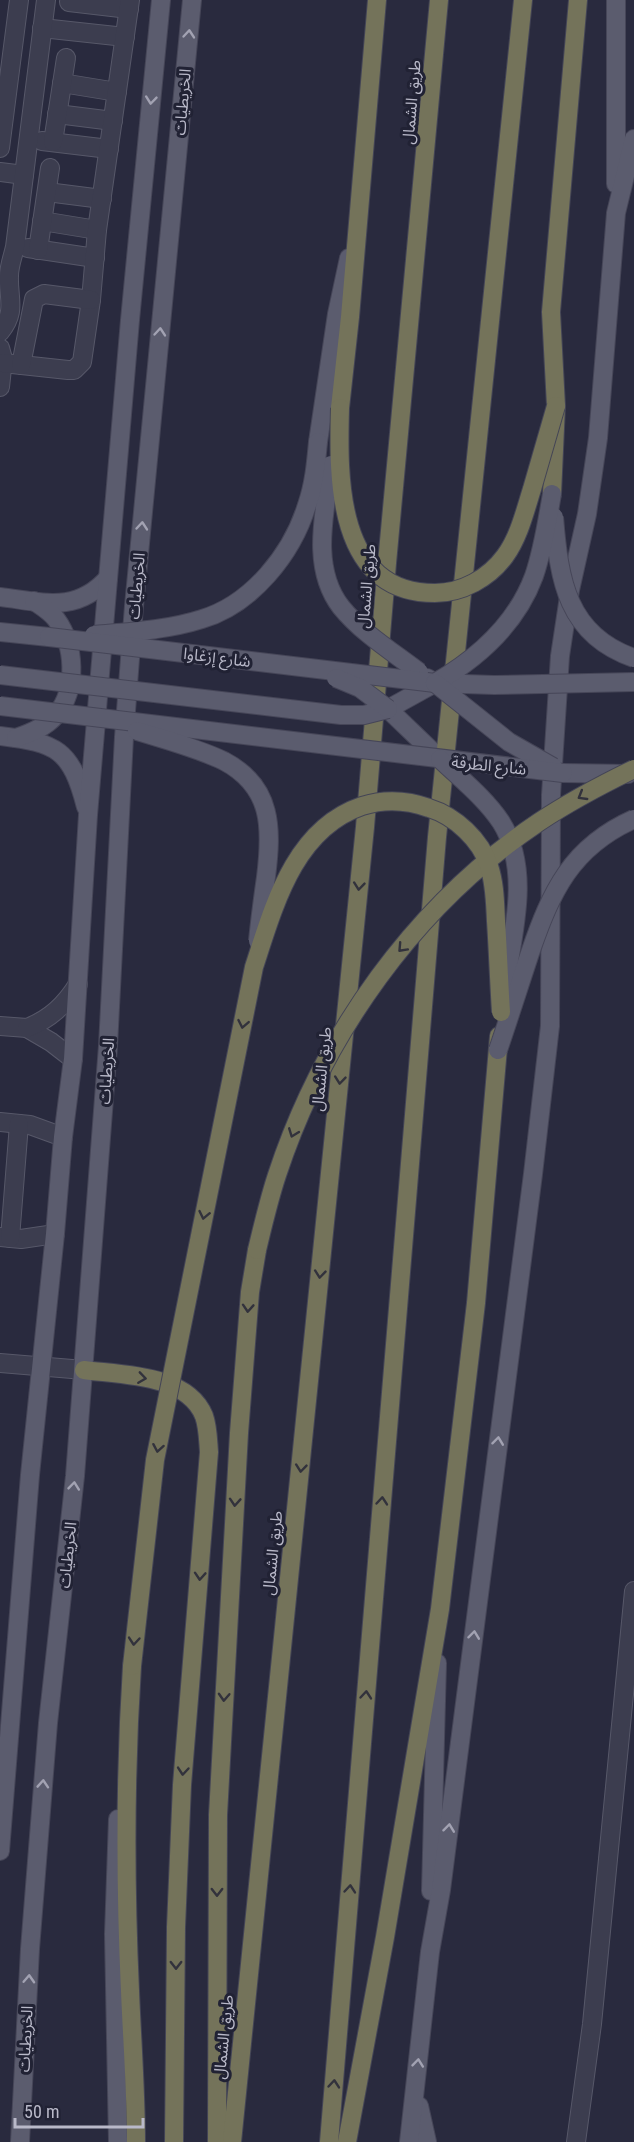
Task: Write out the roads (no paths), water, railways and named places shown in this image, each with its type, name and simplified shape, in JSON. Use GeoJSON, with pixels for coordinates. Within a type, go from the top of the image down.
{"type":"FeatureCollection","features":[{"type":"Feature","properties":{"kind":"highway"},"geometry":{"type":"LineString","coordinates":[[377,0],[358,218],[344,315],[339,455],[341,492],[350,530],[357,547],[370,566],[392,582],[414,591],[437,593],[475,583],[498,565],[508,551],[523,516],[556,406]]}},
{"type":"Feature","properties":{"kind":"highway","name":"طريق الشمال"},"geometry":{"type":"LineString","coordinates":[[232,2142],[365,827],[439,0]]}},
{"type":"Feature","properties":{"kind":"highway"},"geometry":{"type":"LineString","coordinates":[[329,2142],[437,837],[523,0]]}},
{"type":"Feature","properties":{"kind":"highway"},"geometry":{"type":"LineString","coordinates":[[552,495],[556,406],[551,312],[578,0]]}},
{"type":"Feature","properties":{"kind":"highway"},"geometry":{"type":"LineString","coordinates":[[217,2142],[218,1815],[240,1421],[250,1292],[257,1250],[276,1176],[299,1116],[328,1057],[352,1016],[394,956],[459,886],[490,859],[538,822],[595,788],[634,769]]}},
{"type":"Feature","properties":{"kind":"highway"},"geometry":{"type":"LineString","coordinates":[[135,2142],[136,2091],[130,1990],[128,1877],[128,1731],[132,1666],[155,1460],[254,967],[271,916],[294,866],[314,838],[336,818],[358,808],[386,801],[409,802],[449,817],[479,846],[489,865],[494,891],[501,1012],[476,1303],[440,1609],[385,1937],[347,2142]]}},
{"type":"Feature","properties":{"kind":"highway"},"geometry":{"type":"LineString","coordinates":[[84,1370],[171,1384],[191,1398],[199,1407],[207,1431],[209,1452],[182,1797],[177,1927],[174,2142]]}},
{"type":"Feature","properties":{"kind":"main road","name":"الخريطيات"},"geometry":{"type":"LineString","coordinates":[[0,1851],[23,1557],[56,1234],[63,1137],[73,1059],[88,815],[129,320],[161,0]]}},
{"type":"Feature","properties":{"kind":"main road","name":"الخريطيات"},"geometry":{"type":"LineString","coordinates":[[20,2142],[30,1949],[48,1723],[84,1370],[108,1046],[125,713],[192,0]]}},
{"type":"Feature","properties":{"kind":"main road"},"geometry":{"type":"LineString","coordinates":[[409,2142],[430,1952],[441,1890],[547,1059],[550,1026],[551,795],[560,656],[570,590],[587,514],[598,438],[616,213],[616,0]]}},
{"type":"Feature","properties":{"kind":"main road"},"geometry":{"type":"LineString","coordinates":[[616,213],[634,140]]}},
{"type":"Feature","properties":{"kind":"main road"},"geometry":{"type":"LineString","coordinates":[[49,638],[156,629],[202,620],[237,602],[269,573],[298,529],[309,497],[344,315]]}},
{"type":"Feature","properties":{"kind":"main road"},"geometry":{"type":"LineString","coordinates":[[340,408],[322,550],[326,576],[332,592],[348,614],[509,742],[526,754],[563,773]]}},
{"type":"Feature","properties":{"kind":"main road"},"geometry":{"type":"LineString","coordinates":[[552,495],[557,558],[571,605],[594,636],[619,652],[634,658]]}},
{"type":"Feature","properties":{"kind":"main road"},"geometry":{"type":"LineString","coordinates":[[0,675],[341,715],[364,715],[388,709],[470,661],[492,641],[518,611],[538,564],[552,495]]}},
{"type":"Feature","properties":{"kind":"main road"},"geometry":{"type":"LineString","coordinates":[[0,597],[55,604],[79,600],[90,595],[108,578]]}},
{"type":"Feature","properties":{"kind":"main road"},"geometry":{"type":"LineString","coordinates":[[8,737],[46,724],[57,715],[64,704],[70,678],[70,655],[65,636],[54,617],[34,601]]}},
{"type":"Feature","properties":{"kind":"main road","name":"شارع إزغاوا"},"geometry":{"type":"LineString","coordinates":[[0,632],[435,683]]}},
{"type":"Feature","properties":{"kind":"main road"},"geometry":{"type":"LineString","coordinates":[[290,666],[346,681],[366,692],[388,709],[475,792],[494,813],[508,835],[517,882],[516,912],[501,1012]]}},
{"type":"Feature","properties":{"kind":"main road"},"geometry":{"type":"LineString","coordinates":[[435,683],[494,685],[634,682]]}},
{"type":"Feature","properties":{"kind":"main road"},"geometry":{"type":"LineString","coordinates":[[0,706],[104,720],[223,761],[246,777],[258,792],[266,809],[270,834],[254,967]]}},
{"type":"Feature","properties":{"kind":"main road","name":"شارع الطرفة"},"geometry":{"type":"LineString","coordinates":[[104,720],[345,746],[563,773],[634,774]]}},
{"type":"Feature","properties":{"kind":"main road"},"geometry":{"type":"LineString","coordinates":[[8,737],[37,741],[50,745],[60,753],[72,770],[88,815]]}},
{"type":"Feature","properties":{"kind":"main road"},"geometry":{"type":"LineString","coordinates":[[498,1050],[554,890],[585,850],[608,833],[634,819]]}},
{"type":"Feature","properties":{"kind":"main road"},"geometry":{"type":"LineString","coordinates":[[430,1952],[434,1729],[440,1609]]}},
{"type":"Feature","properties":{"kind":"main road"},"geometry":{"type":"LineString","coordinates":[[118,2142],[114,1934],[119,1800],[128,1731]]}},
{"type":"Feature","properties":{"kind":"main road"},"geometry":{"type":"LineString","coordinates":[[415,2089],[427,2142]]}},
{"type":"Feature","properties":{"kind":"street"},"geometry":{"type":"LineString","coordinates":[[0,148],[19,0]]}},
{"type":"Feature","properties":{"kind":"street"},"geometry":{"type":"LineString","coordinates":[[0,332],[11,313],[9,269],[15,247],[46,0]]}},
{"type":"Feature","properties":{"kind":"street"},"geometry":{"type":"LineString","coordinates":[[8,359],[68,370],[79,367],[82,362],[129,4],[69,1],[65,31]]}},
{"type":"Feature","properties":{"kind":"street"},"geometry":{"type":"LineString","coordinates":[[42,28],[125,38]]}},
{"type":"Feature","properties":{"kind":"street"},"geometry":{"type":"LineString","coordinates":[[52,142],[66,58]]}},
{"type":"Feature","properties":{"kind":"street"},"geometry":{"type":"LineString","coordinates":[[62,83],[117,92]]}},
{"type":"Feature","properties":{"kind":"street"},"geometry":{"type":"LineString","coordinates":[[57,114],[113,121]]}},
{"type":"Feature","properties":{"kind":"street"},"geometry":{"type":"LineString","coordinates":[[29,139],[109,149]]}},
{"type":"Feature","properties":{"kind":"street"},"geometry":{"type":"LineString","coordinates":[[38,250],[50,168]]}},
{"type":"Feature","properties":{"kind":"street"},"geometry":{"type":"LineString","coordinates":[[0,172],[24,175]]}},
{"type":"Feature","properties":{"kind":"street"},"geometry":{"type":"LineString","coordinates":[[47,192],[102,199]]}},
{"type":"Feature","properties":{"kind":"street"},"geometry":{"type":"LineString","coordinates":[[42,221],[98,230]]}},
{"type":"Feature","properties":{"kind":"street"},"geometry":{"type":"LineString","coordinates":[[15,247],[94,258]]}},
{"type":"Feature","properties":{"kind":"street"},"geometry":{"type":"LineString","coordinates":[[0,387],[8,359],[34,299],[44,294],[91,300]]}},
{"type":"Feature","properties":{"kind":"street"},"geometry":{"type":"LineString","coordinates":[[27,1028],[57,1011],[69,999],[78,984]]}},
{"type":"Feature","properties":{"kind":"street","name":"الخريطيات"},"geometry":{"type":"LineString","coordinates":[[0,1026],[27,1028],[51,1042],[73,1059]]}},
{"type":"Feature","properties":{"kind":"street"},"geometry":{"type":"LineString","coordinates":[[0,1122],[42,1128],[63,1137]]}},
{"type":"Feature","properties":{"kind":"street"},"geometry":{"type":"LineString","coordinates":[[19,1124],[5,1237],[33,1238],[56,1234]]}},
{"type":"Feature","properties":{"kind":"street"},"geometry":{"type":"LineString","coordinates":[[0,1363],[84,1370]]}},
{"type":"Feature","properties":{"kind":"street"},"geometry":{"type":"LineString","coordinates":[[576,2142],[592,2024],[634,1591]]}}]}
